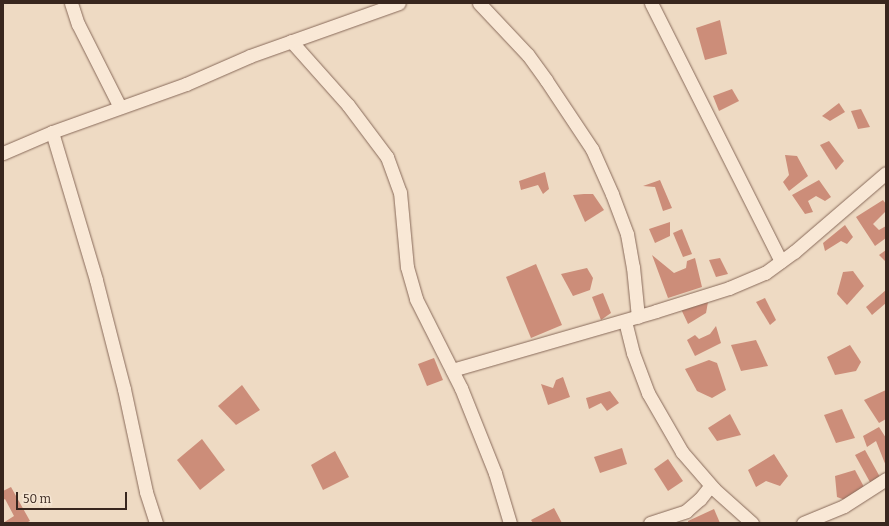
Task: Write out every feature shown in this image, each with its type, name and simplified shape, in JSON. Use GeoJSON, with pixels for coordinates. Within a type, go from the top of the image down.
{"type":"FeatureCollection","features":[{"type":"Feature","properties":{"kind":"street"},"geometry":{"type":"LineString","coordinates":[[70,3],[78,24],[120,107]]}},
{"type":"Feature","properties":{"kind":"street"},"geometry":{"type":"LineString","coordinates":[[3,153],[52,132],[186,84],[250,56],[398,3]]}},
{"type":"Feature","properties":{"kind":"street"},"geometry":{"type":"LineString","coordinates":[[479,3],[528,56],[546,80],[592,149],[612,194],[627,234],[633,267],[631,319],[633,354],[648,393],[682,452],[710,486],[752,523]]}},
{"type":"Feature","properties":{"kind":"street"},"geometry":{"type":"LineString","coordinates":[[651,3],[781,261]]}},
{"type":"Feature","properties":{"kind":"street"},"geometry":{"type":"LineString","coordinates":[[291,41],[348,105],[388,157],[400,192],[406,267],[416,299],[452,370],[496,473],[510,523]]}},
{"type":"Feature","properties":{"kind":"street"},"geometry":{"type":"LineString","coordinates":[[52,132],[96,280],[124,389],[146,492],[156,523]]}},
{"type":"Feature","properties":{"kind":"street"},"geometry":{"type":"LineString","coordinates":[[452,370],[631,319],[729,288],[765,273],[886,173]]}},
{"type":"Feature","properties":{"kind":"street"},"geometry":{"type":"LineString","coordinates":[[802,523],[844,506],[886,479]]}},
{"type":"Feature","properties":{"kind":"street"},"geometry":{"type":"LineString","coordinates":[[650,523],[686,511],[700,499],[710,486]]}},
{"type":"Feature","properties":{"kind":"building"},"geometry":{"type":"Polygon","coordinates":[[[720,20],[727,54],[705,60],[696,28],[720,20]]]}},
{"type":"Feature","properties":{"kind":"building"},"geometry":{"type":"Polygon","coordinates":[[[732,89],[739,101],[719,111],[713,96],[732,89]]]}},
{"type":"Feature","properties":{"kind":"building"},"geometry":{"type":"Polygon","coordinates":[[[839,103],[845,112],[830,121],[822,116],[839,103]]]}},
{"type":"Feature","properties":{"kind":"building"},"geometry":{"type":"Polygon","coordinates":[[[861,109],[870,127],[858,129],[851,111],[861,109]]]}},
{"type":"Feature","properties":{"kind":"building"},"geometry":{"type":"Polygon","coordinates":[[[829,141],[844,161],[836,170],[820,145],[829,141]]]}},
{"type":"Feature","properties":{"kind":"building"},"geometry":{"type":"Polygon","coordinates":[[[785,155],[797,156],[808,176],[789,191],[783,182],[789,175],[785,155]]]}},
{"type":"Feature","properties":{"kind":"building"},"geometry":{"type":"Polygon","coordinates":[[[545,172],[549,189],[543,194],[538,185],[521,190],[519,181],[545,172]]]}},
{"type":"Feature","properties":{"kind":"building"},"geometry":{"type":"Polygon","coordinates":[[[660,180],[672,208],[663,211],[655,187],[643,186],[660,180]]]}},
{"type":"Feature","properties":{"kind":"building"},"geometry":{"type":"Polygon","coordinates":[[[819,180],[831,197],[825,201],[816,196],[808,201],[813,212],[805,214],[792,195],[819,180]]]}},
{"type":"Feature","properties":{"kind":"building"},"geometry":{"type":"Polygon","coordinates":[[[593,194],[604,210],[585,222],[573,195],[593,194]]]}},
{"type":"Feature","properties":{"kind":"building"},"geometry":{"type":"Polygon","coordinates":[[[883,200],[886,204],[886,211],[873,224],[879,230],[886,226],[886,238],[875,246],[856,217],[883,200]]]}},
{"type":"Feature","properties":{"kind":"building"},"geometry":{"type":"Polygon","coordinates":[[[670,222],[670,236],[655,243],[649,229],[670,222]]]}},
{"type":"Feature","properties":{"kind":"building"},"geometry":{"type":"Polygon","coordinates":[[[845,225],[853,237],[847,244],[841,241],[825,251],[823,243],[845,225]]]}},
{"type":"Feature","properties":{"kind":"building"},"geometry":{"type":"Polygon","coordinates":[[[682,229],[692,254],[683,257],[673,233],[682,229]]]}},
{"type":"Feature","properties":{"kind":"building"},"geometry":{"type":"Polygon","coordinates":[[[886,250],[886,262],[879,255],[886,250]]]}},
{"type":"Feature","properties":{"kind":"building"},"geometry":{"type":"Polygon","coordinates":[[[652,255],[674,273],[686,268],[687,261],[695,258],[702,287],[668,298],[652,255]]]}},
{"type":"Feature","properties":{"kind":"building"},"geometry":{"type":"Polygon","coordinates":[[[720,258],[728,274],[716,277],[709,260],[720,258]]]}},
{"type":"Feature","properties":{"kind":"building"},"geometry":{"type":"Polygon","coordinates":[[[536,264],[562,325],[531,338],[506,277],[536,264]]]}},
{"type":"Feature","properties":{"kind":"building"},"geometry":{"type":"Polygon","coordinates":[[[587,268],[593,278],[590,290],[573,296],[561,274],[587,268]]]}},
{"type":"Feature","properties":{"kind":"building"},"geometry":{"type":"Polygon","coordinates":[[[853,271],[864,286],[847,305],[837,294],[843,272],[853,271]]]}},
{"type":"Feature","properties":{"kind":"building"},"geometry":{"type":"Polygon","coordinates":[[[886,290],[886,303],[872,315],[866,307],[886,290]]]}},
{"type":"Feature","properties":{"kind":"building"},"geometry":{"type":"Polygon","coordinates":[[[603,293],[611,313],[601,320],[592,297],[603,293]]]}},
{"type":"Feature","properties":{"kind":"building"},"geometry":{"type":"Polygon","coordinates":[[[765,298],[776,320],[770,325],[756,302],[765,298]]]}},
{"type":"Feature","properties":{"kind":"building"},"geometry":{"type":"Polygon","coordinates":[[[708,302],[706,313],[688,324],[681,309],[708,302]]]}},
{"type":"Feature","properties":{"kind":"building"},"geometry":{"type":"Polygon","coordinates":[[[716,326],[721,343],[695,356],[687,340],[695,335],[699,339],[710,334],[716,326]]]}},
{"type":"Feature","properties":{"kind":"building"},"geometry":{"type":"Polygon","coordinates":[[[756,340],[768,366],[741,371],[731,345],[756,340]]]}},
{"type":"Feature","properties":{"kind":"building"},"geometry":{"type":"Polygon","coordinates":[[[850,345],[861,362],[856,371],[835,375],[827,357],[850,345]]]}},
{"type":"Feature","properties":{"kind":"building"},"geometry":{"type":"Polygon","coordinates":[[[434,358],[443,380],[427,386],[418,364],[434,358]]]}},
{"type":"Feature","properties":{"kind":"building"},"geometry":{"type":"Polygon","coordinates":[[[709,360],[717,363],[726,390],[712,398],[697,391],[685,369],[709,360]]]}},
{"type":"Feature","properties":{"kind":"building"},"geometry":{"type":"Polygon","coordinates":[[[563,377],[570,397],[548,405],[541,384],[553,388],[556,380],[563,377]]]}},
{"type":"Feature","properties":{"kind":"building"},"geometry":{"type":"Polygon","coordinates":[[[242,385],[260,410],[236,425],[218,406],[242,385]]]}},
{"type":"Feature","properties":{"kind":"building"},"geometry":{"type":"Polygon","coordinates":[[[886,390],[886,419],[879,423],[864,400],[886,390]]]}},
{"type":"Feature","properties":{"kind":"building"},"geometry":{"type":"Polygon","coordinates":[[[610,391],[619,403],[607,411],[601,403],[589,409],[586,398],[610,391]]]}},
{"type":"Feature","properties":{"kind":"building"},"geometry":{"type":"Polygon","coordinates":[[[842,409],[855,438],[836,443],[824,415],[842,409]]]}},
{"type":"Feature","properties":{"kind":"building"},"geometry":{"type":"Polygon","coordinates":[[[730,414],[741,435],[717,441],[708,428],[730,414]]]}},
{"type":"Feature","properties":{"kind":"building"},"geometry":{"type":"Polygon","coordinates":[[[879,427],[886,438],[886,466],[876,441],[867,447],[863,436],[879,427]]]}},
{"type":"Feature","properties":{"kind":"building"},"geometry":{"type":"Polygon","coordinates":[[[202,439],[225,470],[200,490],[177,460],[202,439]]]}},
{"type":"Feature","properties":{"kind":"building"},"geometry":{"type":"Polygon","coordinates":[[[622,448],[627,464],[600,473],[594,457],[622,448]]]}},
{"type":"Feature","properties":{"kind":"building"},"geometry":{"type":"Polygon","coordinates":[[[865,450],[880,477],[871,484],[855,455],[865,450]]]}},
{"type":"Feature","properties":{"kind":"building"},"geometry":{"type":"Polygon","coordinates":[[[335,451],[349,477],[323,490],[311,465],[335,451]]]}},
{"type":"Feature","properties":{"kind":"building"},"geometry":{"type":"Polygon","coordinates":[[[774,454],[788,476],[780,486],[766,481],[756,487],[748,470],[774,454]]]}},
{"type":"Feature","properties":{"kind":"building"},"geometry":{"type":"Polygon","coordinates":[[[668,459],[683,481],[668,491],[654,469],[668,459]]]}},
{"type":"Feature","properties":{"kind":"building"},"geometry":{"type":"Polygon","coordinates":[[[855,470],[864,487],[845,500],[837,497],[835,476],[855,470]]]}},
{"type":"Feature","properties":{"kind":"building"},"geometry":{"type":"Polygon","coordinates":[[[11,487],[30,521],[26,523],[3,523],[14,516],[5,499],[3,500],[3,491],[11,487]]]}},
{"type":"Feature","properties":{"kind":"building"},"geometry":{"type":"Polygon","coordinates":[[[554,508],[562,523],[533,523],[531,520],[554,508]]]}},
{"type":"Feature","properties":{"kind":"building"},"geometry":{"type":"Polygon","coordinates":[[[714,509],[720,523],[688,523],[688,521],[714,509]]]}}]}
